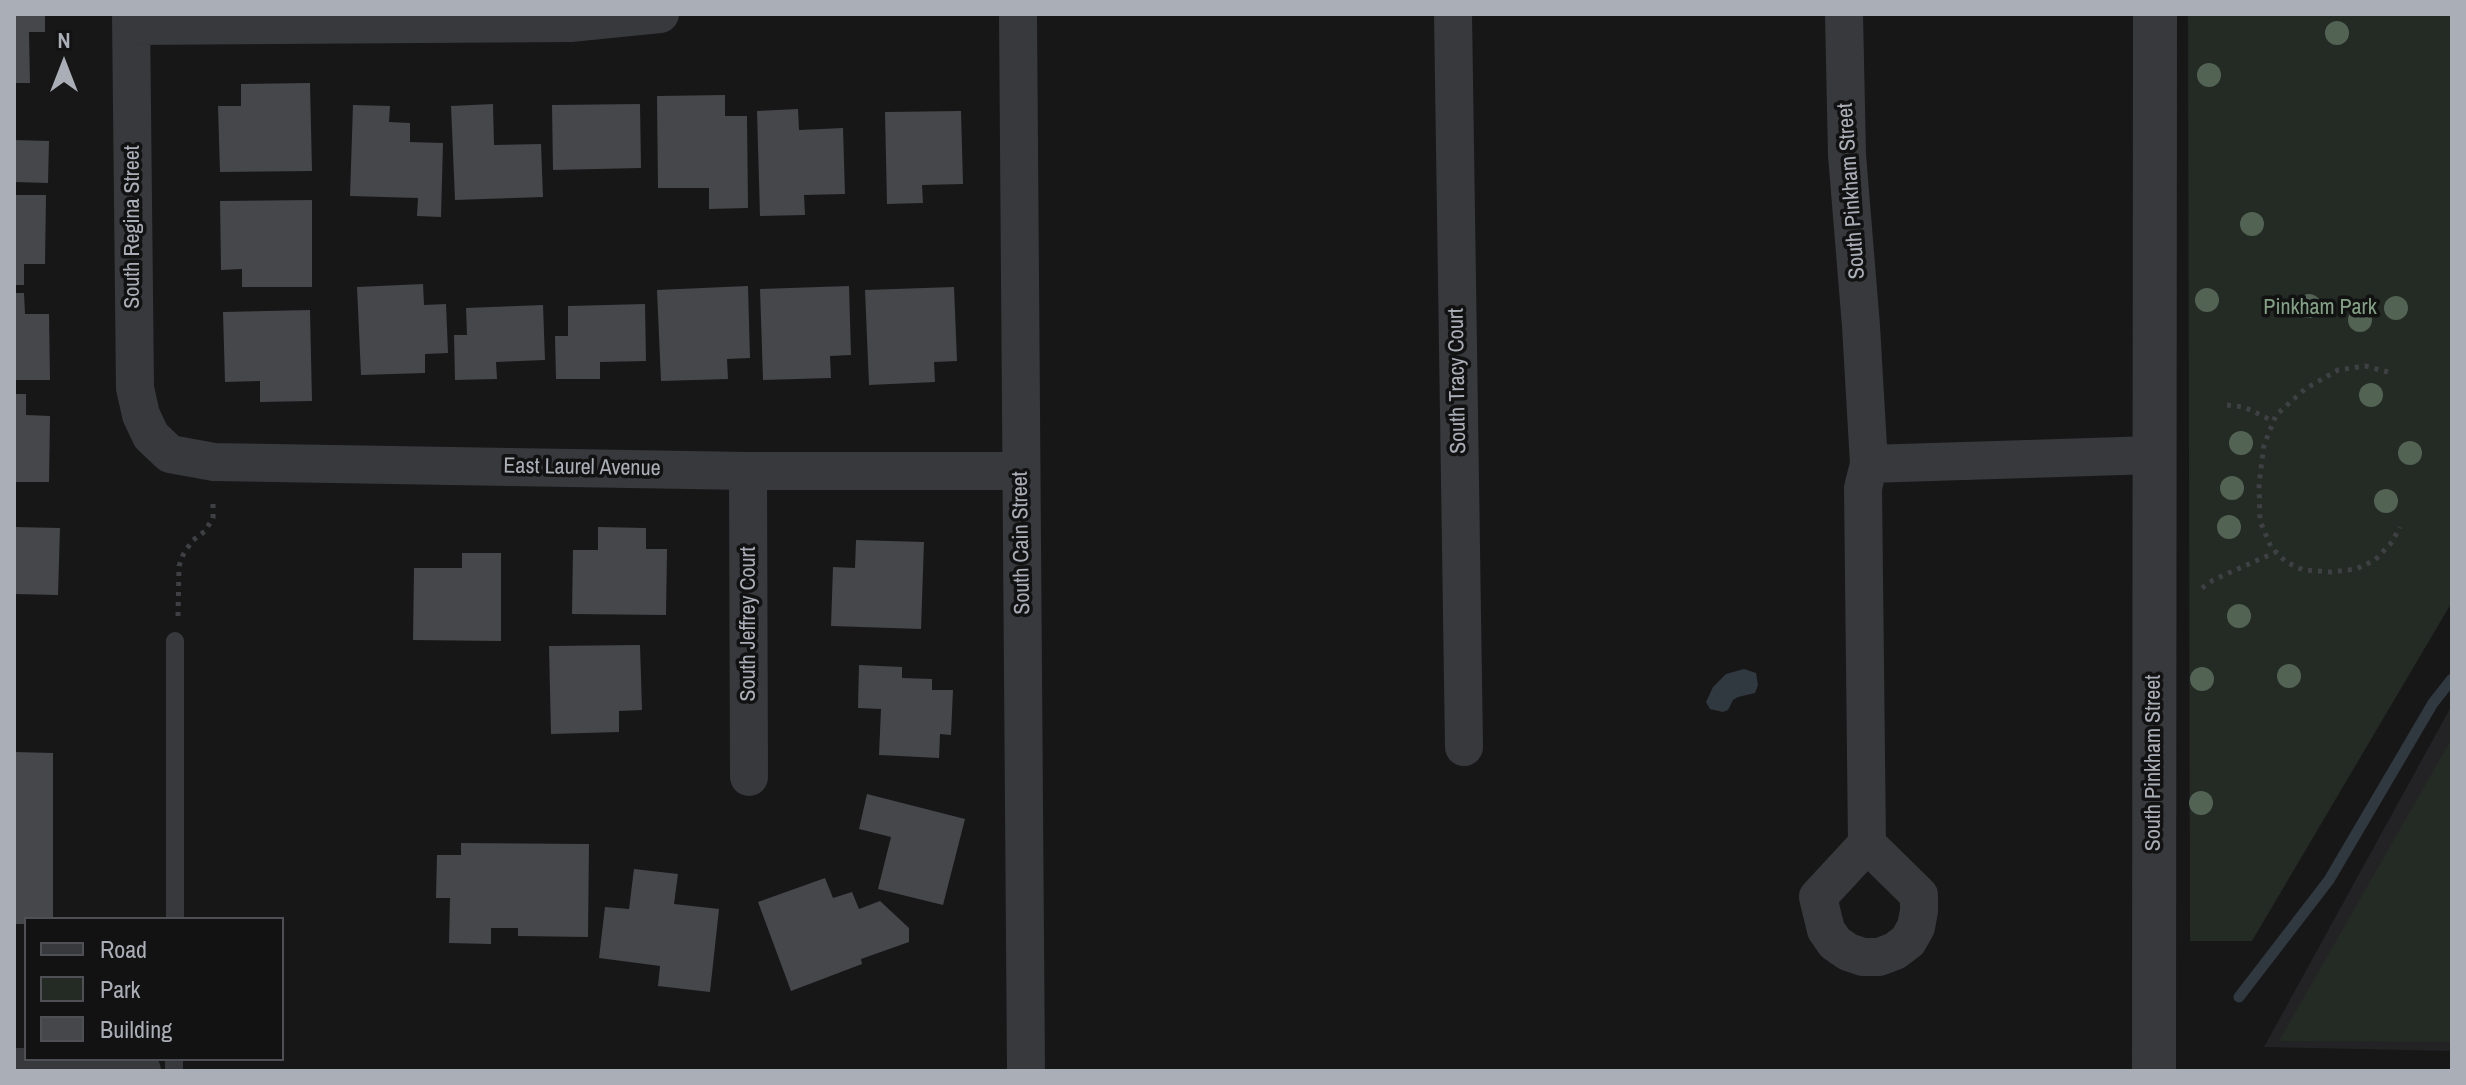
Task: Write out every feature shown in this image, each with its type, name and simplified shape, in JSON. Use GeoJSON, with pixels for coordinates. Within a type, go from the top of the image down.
{"type":"FeatureCollection","features":[{"type":"Feature","properties":{"kind":"street"},"geometry":{"type":"LineString","coordinates":[[132,20],[570,23],[660,14]]}},
{"type":"Feature","properties":{"kind":"street","name":"South Cain Street"},"geometry":{"type":"LineString","coordinates":[[1018,14],[1026,1071]]}},
{"type":"Feature","properties":{"kind":"street","name":"South Tracy Court"},"geometry":{"type":"LineString","coordinates":[[1453,14],[1464,747]]}},
{"type":"Feature","properties":{"kind":"street","name":"South Pinkham Street"},"geometry":{"type":"LineString","coordinates":[[1844,14],[1847,155],[1869,464],[1863,488],[1867,844]]}},
{"type":"Feature","properties":{"kind":"street","name":"South Pinkham Street"},"geometry":{"type":"LineString","coordinates":[[2154,1071],[2155,14]]}},
{"type":"Feature","properties":{"kind":"street","name":"South Regina Street"},"geometry":{"type":"LineString","coordinates":[[132,20],[135,388],[141,415],[151,436]]}},
{"type":"Feature","properties":{"kind":"street","name":"East Laurel Avenue"},"geometry":{"type":"LineString","coordinates":[[151,436],[170,454],[214,462],[748,471],[1021,471]]}},
{"type":"Feature","properties":{"kind":"street"},"geometry":{"type":"LineString","coordinates":[[1869,464],[2154,455]]}},
{"type":"Feature","properties":{"kind":"street","name":"South Jeffrey Court"},"geometry":{"type":"LineString","coordinates":[[748,471],[749,777]]}},
{"type":"Feature","properties":{"kind":"street"},"geometry":{"type":"LineString","coordinates":[[14,1070],[139,1071]]}},
{"type":"Feature","properties":{"kind":"lane"},"geometry":{"type":"LineString","coordinates":[[175,641],[175,917]]}},
{"type":"Feature","properties":{"kind":"path"},"geometry":{"type":"LineString","coordinates":[[2388,372],[2365,366],[2338,370],[2305,389],[2276,415],[2264,445],[2260,521],[2271,547],[2286,562],[2303,570],[2331,572],[2356,569],[2375,560],[2392,542],[2400,527]]}},
{"type":"Feature","properties":{"kind":"path"},"geometry":{"type":"LineString","coordinates":[[2227,405],[2244,407],[2273,421]]}},
{"type":"Feature","properties":{"kind":"path"},"geometry":{"type":"LineString","coordinates":[[175,641],[179,566],[192,541],[205,531],[213,518],[214,462]]}},
{"type":"Feature","properties":{"kind":"path"},"geometry":{"type":"LineString","coordinates":[[2202,588],[2276,552]]}},
{"type":"Feature","properties":{"kind":"shaded area"},"geometry":{"type":"Polygon","coordinates":[[[1744,669],[1756,673],[1758,685],[1755,693],[1738,697],[1723,712],[1710,709],[1706,702],[1713,687],[1726,674],[1744,669]]]}},
{"type":"Feature","properties":{"kind":"shaded area"},"geometry":{"type":"Polygon","coordinates":[[[2452,705],[2452,1051],[2264,1047],[2452,705]]]}},
{"type":"Feature","properties":{"kind":"green space","name":"Pinkham Park"},"geometry":{"type":"Polygon","coordinates":[[[2188,14],[2452,14],[2452,602],[2252,941],[2190,941],[2188,14]]]}},
{"type":"Feature","properties":{"kind":"green space"},"geometry":{"type":"Polygon","coordinates":[[[2452,738],[2452,1042],[2279,1041],[2452,738]]]}},
{"type":"Feature","properties":{"kind":"building"},"geometry":{"type":"Polygon","coordinates":[[[14,14],[45,14],[45,32],[29,32],[30,83],[14,83],[14,14]]]}},
{"type":"Feature","properties":{"kind":"building"},"geometry":{"type":"Polygon","coordinates":[[[310,83],[312,171],[220,172],[218,106],[241,106],[241,84],[310,83]]]}},
{"type":"Feature","properties":{"kind":"building"},"geometry":{"type":"Polygon","coordinates":[[[725,95],[725,116],[747,116],[748,208],[709,209],[709,188],[658,188],[657,96],[725,95]]]}},
{"type":"Feature","properties":{"kind":"building"},"geometry":{"type":"Polygon","coordinates":[[[493,104],[494,145],[541,144],[543,197],[455,200],[451,106],[493,104]]]}},
{"type":"Feature","properties":{"kind":"building"},"geometry":{"type":"Polygon","coordinates":[[[640,104],[641,168],[553,170],[552,105],[640,104]]]}},
{"type":"Feature","properties":{"kind":"building"},"geometry":{"type":"Polygon","coordinates":[[[353,105],[390,106],[389,122],[410,123],[410,142],[443,143],[441,217],[417,216],[418,198],[350,196],[353,105]]]}},
{"type":"Feature","properties":{"kind":"building"},"geometry":{"type":"Polygon","coordinates":[[[798,109],[799,130],[843,128],[845,194],[804,195],[805,215],[760,216],[757,111],[798,109]]]}},
{"type":"Feature","properties":{"kind":"building"},"geometry":{"type":"Polygon","coordinates":[[[961,111],[963,184],[922,185],[923,203],[887,204],[885,112],[961,111]]]}},
{"type":"Feature","properties":{"kind":"building"},"geometry":{"type":"Polygon","coordinates":[[[14,140],[49,141],[48,183],[14,182],[14,140]]]}},
{"type":"Feature","properties":{"kind":"building"},"geometry":{"type":"Polygon","coordinates":[[[14,195],[46,195],[45,264],[24,264],[24,285],[14,285],[14,195]]]}},
{"type":"Feature","properties":{"kind":"building"},"geometry":{"type":"Polygon","coordinates":[[[312,200],[312,287],[242,287],[242,269],[221,270],[220,201],[312,200]]]}},
{"type":"Feature","properties":{"kind":"building"},"geometry":{"type":"Polygon","coordinates":[[[423,284],[424,305],[446,304],[448,353],[425,354],[425,373],[361,375],[357,287],[423,284]]]}},
{"type":"Feature","properties":{"kind":"building"},"geometry":{"type":"Polygon","coordinates":[[[748,286],[750,358],[727,359],[728,379],[661,381],[657,290],[748,286]]]}},
{"type":"Feature","properties":{"kind":"building"},"geometry":{"type":"Polygon","coordinates":[[[849,286],[851,355],[830,356],[831,378],[763,380],[760,289],[849,286]]]}},
{"type":"Feature","properties":{"kind":"building"},"geometry":{"type":"Polygon","coordinates":[[[954,287],[957,361],[934,362],[935,382],[869,385],[865,290],[954,287]]]}},
{"type":"Feature","properties":{"kind":"building"},"geometry":{"type":"Polygon","coordinates":[[[14,293],[24,293],[25,314],[49,314],[50,380],[14,380],[14,293]]]}},
{"type":"Feature","properties":{"kind":"building"},"geometry":{"type":"Polygon","coordinates":[[[645,304],[646,361],[600,362],[600,379],[556,379],[555,336],[568,336],[568,306],[645,304]]]}},
{"type":"Feature","properties":{"kind":"building"},"geometry":{"type":"Polygon","coordinates":[[[543,305],[545,360],[496,362],[497,379],[455,380],[454,335],[467,335],[466,308],[543,305]]]}},
{"type":"Feature","properties":{"kind":"building"},"geometry":{"type":"Polygon","coordinates":[[[310,310],[312,401],[260,402],[260,381],[225,382],[223,312],[310,310]]]}},
{"type":"Feature","properties":{"kind":"building"},"geometry":{"type":"Polygon","coordinates":[[[14,394],[26,394],[26,415],[50,416],[49,482],[14,482],[14,394]]]}},
{"type":"Feature","properties":{"kind":"building"},"geometry":{"type":"Polygon","coordinates":[[[14,527],[60,528],[58,595],[14,594],[14,527]]]}},
{"type":"Feature","properties":{"kind":"building"},"geometry":{"type":"Polygon","coordinates":[[[598,527],[646,528],[646,549],[667,549],[666,615],[572,614],[573,550],[598,550],[598,527]]]}},
{"type":"Feature","properties":{"kind":"building"},"geometry":{"type":"Polygon","coordinates":[[[856,540],[924,542],[921,629],[831,626],[833,567],[855,568],[856,540]]]}},
{"type":"Feature","properties":{"kind":"building"},"geometry":{"type":"Polygon","coordinates":[[[462,553],[501,553],[501,641],[413,640],[414,568],[462,568],[462,553]]]}},
{"type":"Feature","properties":{"kind":"building"},"geometry":{"type":"Polygon","coordinates":[[[640,645],[642,710],[619,711],[619,732],[551,734],[549,646],[640,645]]]}},
{"type":"Feature","properties":{"kind":"building"},"geometry":{"type":"Polygon","coordinates":[[[859,665],[902,667],[902,678],[932,679],[932,690],[953,690],[951,735],[940,734],[939,758],[879,755],[881,709],[858,708],[859,665]]]}},
{"type":"Feature","properties":{"kind":"building"},"geometry":{"type":"Polygon","coordinates":[[[14,752],[53,753],[53,917],[24,917],[24,924],[14,924],[14,752]]]}},
{"type":"Feature","properties":{"kind":"building"},"geometry":{"type":"Polygon","coordinates":[[[867,794],[965,819],[943,905],[878,889],[891,837],[859,829],[867,794]]]}},
{"type":"Feature","properties":{"kind":"building"},"geometry":{"type":"Polygon","coordinates":[[[461,843],[589,844],[588,937],[518,936],[518,928],[491,928],[491,944],[449,943],[450,898],[436,898],[437,855],[461,855],[461,843]]]}},
{"type":"Feature","properties":{"kind":"building"},"geometry":{"type":"Polygon","coordinates":[[[634,869],[678,874],[674,904],[719,909],[710,992],[658,986],[660,966],[599,958],[605,907],[629,909],[634,869]]]}},
{"type":"Feature","properties":{"kind":"building"},"geometry":{"type":"Polygon","coordinates":[[[825,878],[833,898],[852,892],[859,909],[880,901],[909,928],[909,942],[861,959],[862,964],[791,991],[758,902],[825,878]]]}},
{"type":"Feature","properties":{"kind":"waterway"},"geometry":{"type":"LineString","coordinates":[[2239,997],[2329,880],[2433,703],[2452,679]]}}]}
